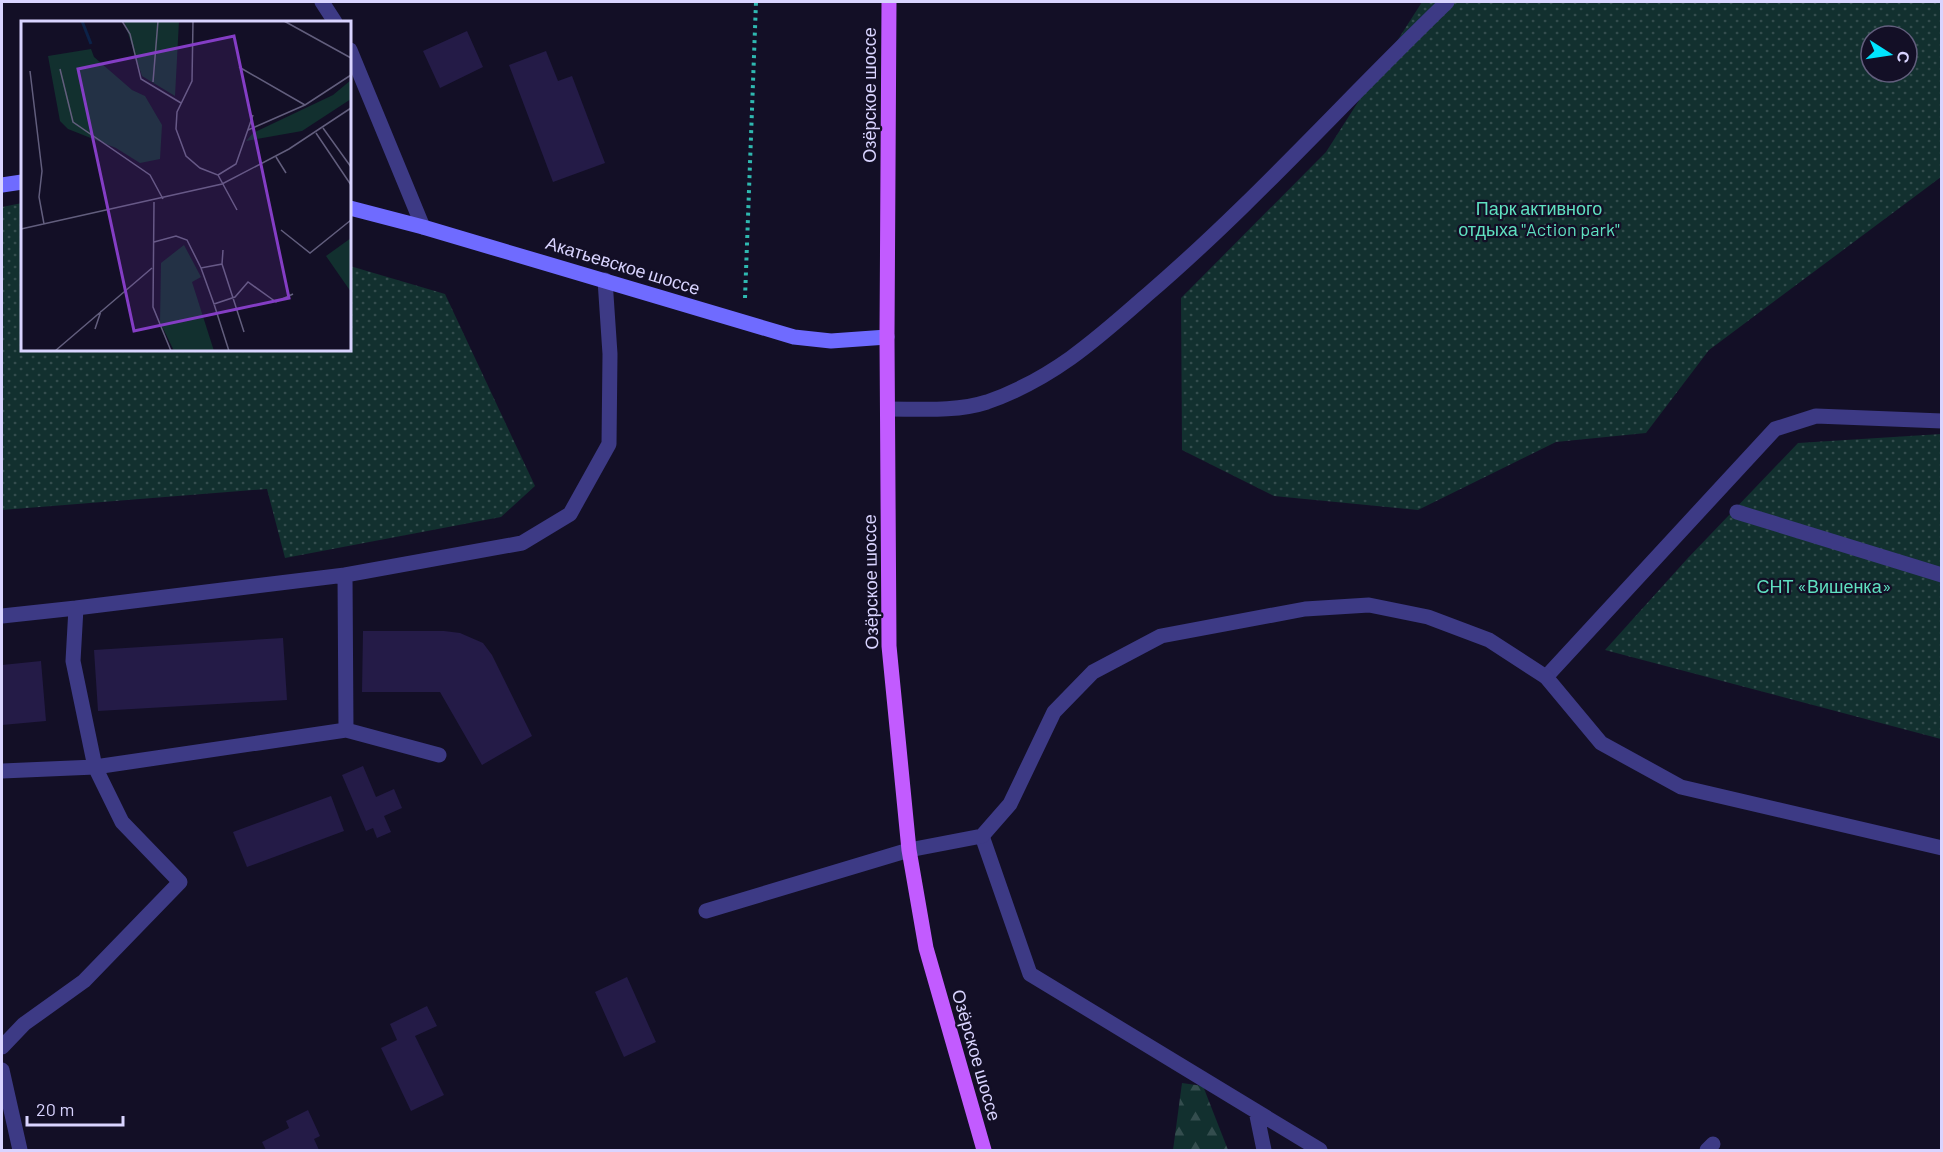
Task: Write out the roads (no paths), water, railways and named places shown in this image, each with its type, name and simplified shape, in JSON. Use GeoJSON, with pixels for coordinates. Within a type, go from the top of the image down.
{"type":"FeatureCollection","features":[{"type":"Feature","properties":{"kind":"main road","name":"Озёрское шоссе"},"geometry":{"type":"LineString","coordinates":[[890,2],[887,338],[889,646],[909,850],[926,948],[984,1150]]}},
{"type":"Feature","properties":{"kind":"main road"},"geometry":{"type":"LineString","coordinates":[[2,184],[21,182]]}},
{"type":"Feature","properties":{"kind":"main road","name":"Акатьевское шоссе"},"geometry":{"type":"LineString","coordinates":[[351,208],[606,280],[794,337],[831,341],[887,338]]}},
{"type":"Feature","properties":{"kind":"street"},"geometry":{"type":"LineString","coordinates":[[322,2],[334,21]]}},
{"type":"Feature","properties":{"kind":"street"},"geometry":{"type":"LineString","coordinates":[[888,409],[952,409],[986,402],[1041,379],[1081,352],[1202,248],[1447,2]]}},
{"type":"Feature","properties":{"kind":"street"},"geometry":{"type":"LineString","coordinates":[[351,52],[423,227]]}},
{"type":"Feature","properties":{"kind":"street"},"geometry":{"type":"LineString","coordinates":[[2,616],[345,575],[522,543],[570,514],[609,444],[610,354],[606,280]]}},
{"type":"Feature","properties":{"kind":"street"},"geometry":{"type":"LineString","coordinates":[[1546,677],[1775,429],[1816,416],[1941,421]]}},
{"type":"Feature","properties":{"kind":"street"},"geometry":{"type":"LineString","coordinates":[[1737,512],[1941,574]]}},
{"type":"Feature","properties":{"kind":"street"},"geometry":{"type":"LineString","coordinates":[[345,575],[346,730]]}},
{"type":"Feature","properties":{"kind":"street"},"geometry":{"type":"LineString","coordinates":[[706,911],[909,850],[982,836],[1010,804],[1054,712],[1093,672],[1161,636],[1305,609],[1369,605],[1428,617],[1489,640],[1546,677],[1601,742],[1681,787],[1941,848]]}},
{"type":"Feature","properties":{"kind":"street"},"geometry":{"type":"LineString","coordinates":[[2,1047],[24,1024],[84,981],[180,882],[122,822],[95,767],[72,661],[76,608]]}},
{"type":"Feature","properties":{"kind":"street"},"geometry":{"type":"LineString","coordinates":[[2,771],[95,767],[346,730],[439,755]]}},
{"type":"Feature","properties":{"kind":"street"},"geometry":{"type":"LineString","coordinates":[[982,836],[1030,974],[1320,1150]]}},
{"type":"Feature","properties":{"kind":"street"},"geometry":{"type":"LineString","coordinates":[[2,1070],[20,1150]]}},
{"type":"Feature","properties":{"kind":"street"},"geometry":{"type":"LineString","coordinates":[[1256,1111],[1264,1150]]}},
{"type":"Feature","properties":{"kind":"park label","name":"Парк активного отдыха \"Action park\""},"geometry":{"type":"Point","coordinates":[1539,218]}},
{"type":"Feature","properties":{"kind":"park label","name":"СНТ «Вишенка»"},"geometry":{"type":"Point","coordinates":[1824,586]}}]}
